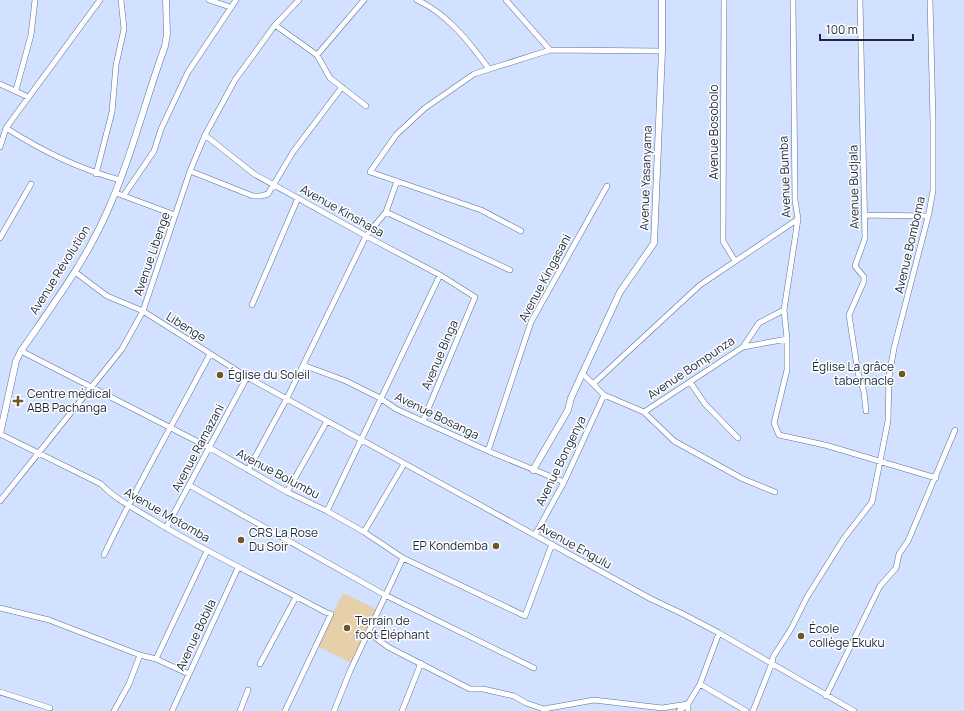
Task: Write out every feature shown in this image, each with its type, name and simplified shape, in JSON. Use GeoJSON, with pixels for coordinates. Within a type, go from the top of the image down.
{"type":"FeatureCollection","features":[{"type":"Feature","properties":{"kind":"street"},"geometry":{"type":"LineString","coordinates":[[16,90],[31,35],[35,0]]}},
{"type":"Feature","properties":{"kind":"street"},"geometry":{"type":"LineString","coordinates":[[0,147],[6,128],[100,0]]}},
{"type":"Feature","properties":{"kind":"street"},"geometry":{"type":"LineString","coordinates":[[96,174],[112,112],[116,65],[124,29],[122,0]]}},
{"type":"Feature","properties":{"kind":"street","name":"Avenue Révolution"},"geometry":{"type":"LineString","coordinates":[[0,434],[16,361],[21,351],[75,272],[98,232],[116,193],[165,46],[166,0]]}},
{"type":"Feature","properties":{"kind":"street"},"geometry":{"type":"LineString","coordinates":[[209,0],[230,8]]}},
{"type":"Feature","properties":{"kind":"street"},"geometry":{"type":"LineString","coordinates":[[124,195],[154,151],[161,129],[188,72],[236,0]]}},
{"type":"Feature","properties":{"kind":"street","name":"Avenue Libenge"},"geometry":{"type":"LineString","coordinates":[[0,500],[93,388],[122,349],[143,311],[190,171],[205,135],[235,80],[275,25],[299,0]]}},
{"type":"Feature","properties":{"kind":"street"},"geometry":{"type":"LineString","coordinates":[[317,55],[364,0]]}},
{"type":"Feature","properties":{"kind":"street"},"geometry":{"type":"LineString","coordinates":[[417,0],[431,6],[467,39],[489,69]]}},
{"type":"Feature","properties":{"kind":"street"},"geometry":{"type":"LineString","coordinates":[[506,0],[550,50]]}},
{"type":"Feature","properties":{"kind":"street","name":"Avenue Yasanyama"},"geometry":{"type":"LineString","coordinates":[[533,470],[568,410],[571,398],[582,373],[620,292],[654,243],[662,51],[662,0]]}},
{"type":"Feature","properties":{"kind":"street","name":"Avenue Bosobolo"},"geometry":{"type":"LineString","coordinates":[[724,0],[723,241],[735,261]]}},
{"type":"Feature","properties":{"kind":"street","name":"Avenue Bumba"},"geometry":{"type":"LineString","coordinates":[[792,0],[795,200],[798,219],[784,310],[787,339],[787,370],[774,423],[779,435],[825,445],[880,462]]}},
{"type":"Feature","properties":{"kind":"street","name":"Avenue Budjala"},"geometry":{"type":"LineString","coordinates":[[860,0],[865,238],[855,263],[856,268],[864,277],[864,281],[849,315],[858,373],[864,392],[866,411]]}},
{"type":"Feature","properties":{"kind":"street","name":"Avenue Bomboma"},"geometry":{"type":"LineString","coordinates":[[753,711],[773,657],[791,629],[807,597],[844,538],[872,502],[888,421],[889,377],[894,348],[928,216],[933,190],[930,0]]}},
{"type":"Feature","properties":{"kind":"street"},"geometry":{"type":"LineString","coordinates":[[275,25],[317,55],[330,78],[366,106]]}},
{"type":"Feature","properties":{"kind":"street"},"geometry":{"type":"LineString","coordinates":[[521,231],[481,210],[370,172],[396,135],[425,108],[474,74],[550,50],[662,51]]}},
{"type":"Feature","properties":{"kind":"street"},"geometry":{"type":"LineString","coordinates":[[0,84],[16,90],[28,97]]}},
{"type":"Feature","properties":{"kind":"street"},"geometry":{"type":"LineString","coordinates":[[190,171],[253,196],[268,194],[275,185],[293,152],[342,87]]}},
{"type":"Feature","properties":{"kind":"street"},"geometry":{"type":"LineString","coordinates":[[6,128],[50,154],[96,174],[120,180]]}},
{"type":"Feature","properties":{"kind":"street","name":"Avenue Kinshasa"},"geometry":{"type":"LineString","coordinates":[[205,135],[254,174],[440,275],[475,297]]}},
{"type":"Feature","properties":{"kind":"street"},"geometry":{"type":"LineString","coordinates":[[248,470],[287,398],[366,236],[386,212],[397,181]]}},
{"type":"Feature","properties":{"kind":"street"},"geometry":{"type":"LineString","coordinates":[[0,238],[31,184]]}},
{"type":"Feature","properties":{"kind":"street","name":"Avenue Kingasani"},"geometry":{"type":"LineString","coordinates":[[488,452],[531,322],[607,186]]}},
{"type":"Feature","properties":{"kind":"street"},"geometry":{"type":"LineString","coordinates":[[116,193],[175,215]]}},
{"type":"Feature","properties":{"kind":"street"},"geometry":{"type":"LineString","coordinates":[[252,305],[298,198]]}},
{"type":"Feature","properties":{"kind":"street"},"geometry":{"type":"LineString","coordinates":[[386,212],[510,270]]}},
{"type":"Feature","properties":{"kind":"street"},"geometry":{"type":"LineString","coordinates":[[864,215],[928,216]]}},
{"type":"Feature","properties":{"kind":"street"},"geometry":{"type":"LineString","coordinates":[[593,384],[700,285],[798,219]]}},
{"type":"Feature","properties":{"kind":"street","name":"Libenge"},"geometry":{"type":"LineString","coordinates":[[75,272],[107,296],[143,311],[247,377],[287,398]]}},
{"type":"Feature","properties":{"kind":"street"},"geometry":{"type":"LineString","coordinates":[[327,511],[440,275]]}},
{"type":"Feature","properties":{"kind":"street","name":"Avenue Binga"},"geometry":{"type":"LineString","coordinates":[[423,421],[475,297]]}},
{"type":"Feature","properties":{"kind":"street","name":"Avenue Bompunza"},"geometry":{"type":"LineString","coordinates":[[644,412],[743,347],[759,323],[784,310]]}},
{"type":"Feature","properties":{"kind":"street"},"geometry":{"type":"LineString","coordinates":[[743,347],[787,339]]}},
{"type":"Feature","properties":{"kind":"street","name":"Avenue Bolumbu"},"geometry":{"type":"LineString","coordinates":[[21,351],[210,448],[287,492],[327,511],[364,532],[402,558],[525,616],[552,544]]}},
{"type":"Feature","properties":{"kind":"street"},"geometry":{"type":"LineString","coordinates":[[104,555],[128,504],[171,428],[210,354]]}},
{"type":"Feature","properties":{"kind":"street","name":"Avenue Bosanga"},"geometry":{"type":"LineString","coordinates":[[303,365],[346,381],[380,398],[396,409],[488,452],[564,482]]}},
{"type":"Feature","properties":{"kind":"street"},"geometry":{"type":"LineString","coordinates":[[582,373],[604,395],[644,412],[674,441],[743,479],[775,492]]}},
{"type":"Feature","properties":{"kind":"street","name":"Avenue Ramazani"},"geometry":{"type":"LineString","coordinates":[[166,528],[247,377]]}},
{"type":"Feature","properties":{"kind":"street"},"geometry":{"type":"LineString","coordinates":[[690,382],[705,404],[738,438]]}},
{"type":"Feature","properties":{"kind":"street","name":"Avenue Bongenya"},"geometry":{"type":"LineString","coordinates":[[535,535],[564,482],[604,395]]}},
{"type":"Feature","properties":{"kind":"street","name":"Avenue Engulu"},"geometry":{"type":"LineString","coordinates":[[287,398],[404,464],[651,599],[719,633],[854,711]]}},
{"type":"Feature","properties":{"kind":"street"},"geometry":{"type":"LineString","coordinates":[[287,492],[327,421]]}},
{"type":"Feature","properties":{"kind":"street"},"geometry":{"type":"LineString","coordinates":[[826,696],[880,586],[896,568],[899,554],[908,541],[936,478],[955,430]]}},
{"type":"Feature","properties":{"kind":"street","name":"Avenue Motomba"},"geometry":{"type":"LineString","coordinates":[[0,434],[101,484],[109,493],[166,528],[238,568],[324,612],[331,614],[285,711]]}},
{"type":"Feature","properties":{"kind":"street"},"geometry":{"type":"LineString","coordinates":[[880,462],[936,478]]}},
{"type":"Feature","properties":{"kind":"street"},"geometry":{"type":"LineString","coordinates":[[364,532],[404,464]]}},
{"type":"Feature","properties":{"kind":"street"},"geometry":{"type":"LineString","coordinates":[[189,485],[385,595],[534,668]]}},
{"type":"Feature","properties":{"kind":"street"},"geometry":{"type":"LineString","coordinates":[[156,659],[207,551]]}},
{"type":"Feature","properties":{"kind":"street"},"geometry":{"type":"LineString","coordinates":[[334,711],[402,558]]}},
{"type":"Feature","properties":{"kind":"street","name":"Avenue Bobila"},"geometry":{"type":"LineString","coordinates":[[172,711],[238,568]]}},
{"type":"Feature","properties":{"kind":"street"},"geometry":{"type":"LineString","coordinates":[[260,664],[296,597]]}},
{"type":"Feature","properties":{"kind":"street"},"geometry":{"type":"LineString","coordinates":[[0,608],[49,620],[140,655],[156,659],[189,674]]}},
{"type":"Feature","properties":{"kind":"street"},"geometry":{"type":"LineString","coordinates":[[368,632],[388,647],[470,689],[483,689],[514,696],[526,704],[544,709],[594,700],[662,708],[688,704]]}},
{"type":"Feature","properties":{"kind":"street"},"geometry":{"type":"LineString","coordinates":[[679,711],[688,704],[700,684],[719,633]]}},
{"type":"Feature","properties":{"kind":"street"},"geometry":{"type":"LineString","coordinates":[[114,711],[129,684],[140,655]]}},
{"type":"Feature","properties":{"kind":"street"},"geometry":{"type":"LineString","coordinates":[[402,711],[421,663]]}},
{"type":"Feature","properties":{"kind":"street"},"geometry":{"type":"LineString","coordinates":[[700,684],[746,711]]}},
{"type":"Feature","properties":{"kind":"street"},"geometry":{"type":"LineString","coordinates":[[240,711],[248,690]]}},
{"type":"Feature","properties":{"kind":"street"},"geometry":{"type":"LineString","coordinates":[[0,692],[50,708]]}},
{"type":"Feature","properties":{"kind":"street"},"geometry":{"type":"LineString","coordinates":[[688,704],[688,711]]}},
{"type":"Feature","properties":{"kind":"shaded area","name":"Terrain de foot Éléphant"},"geometry":{"type":"Polygon","coordinates":[[[343,593],[376,609],[351,663],[317,646],[343,593]]]}},
{"type":"Feature","properties":{"kind":"place","name":"Église La grâce tabernacle"},"geometry":{"type":"Point","coordinates":[902,374]}},
{"type":"Feature","properties":{"kind":"place","name":"Église du Soleil"},"geometry":{"type":"Point","coordinates":[220,375]}},
{"type":"Feature","properties":{"kind":"place","name":"Centre médical ABB Pachanga"},"geometry":{"type":"Point","coordinates":[18,401]}},
{"type":"Feature","properties":{"kind":"place","name":"CRS La Rose Du Soir"},"geometry":{"type":"Point","coordinates":[241,540]}},
{"type":"Feature","properties":{"kind":"place","name":"EP Kondemba"},"geometry":{"type":"Point","coordinates":[496,546]}},
{"type":"Feature","properties":{"kind":"place","name":"Terrain de foot Éléphant"},"geometry":{"type":"Point","coordinates":[347,628]}},
{"type":"Feature","properties":{"kind":"place","name":"École collège Ekuku"},"geometry":{"type":"Point","coordinates":[801,636]}}]}
